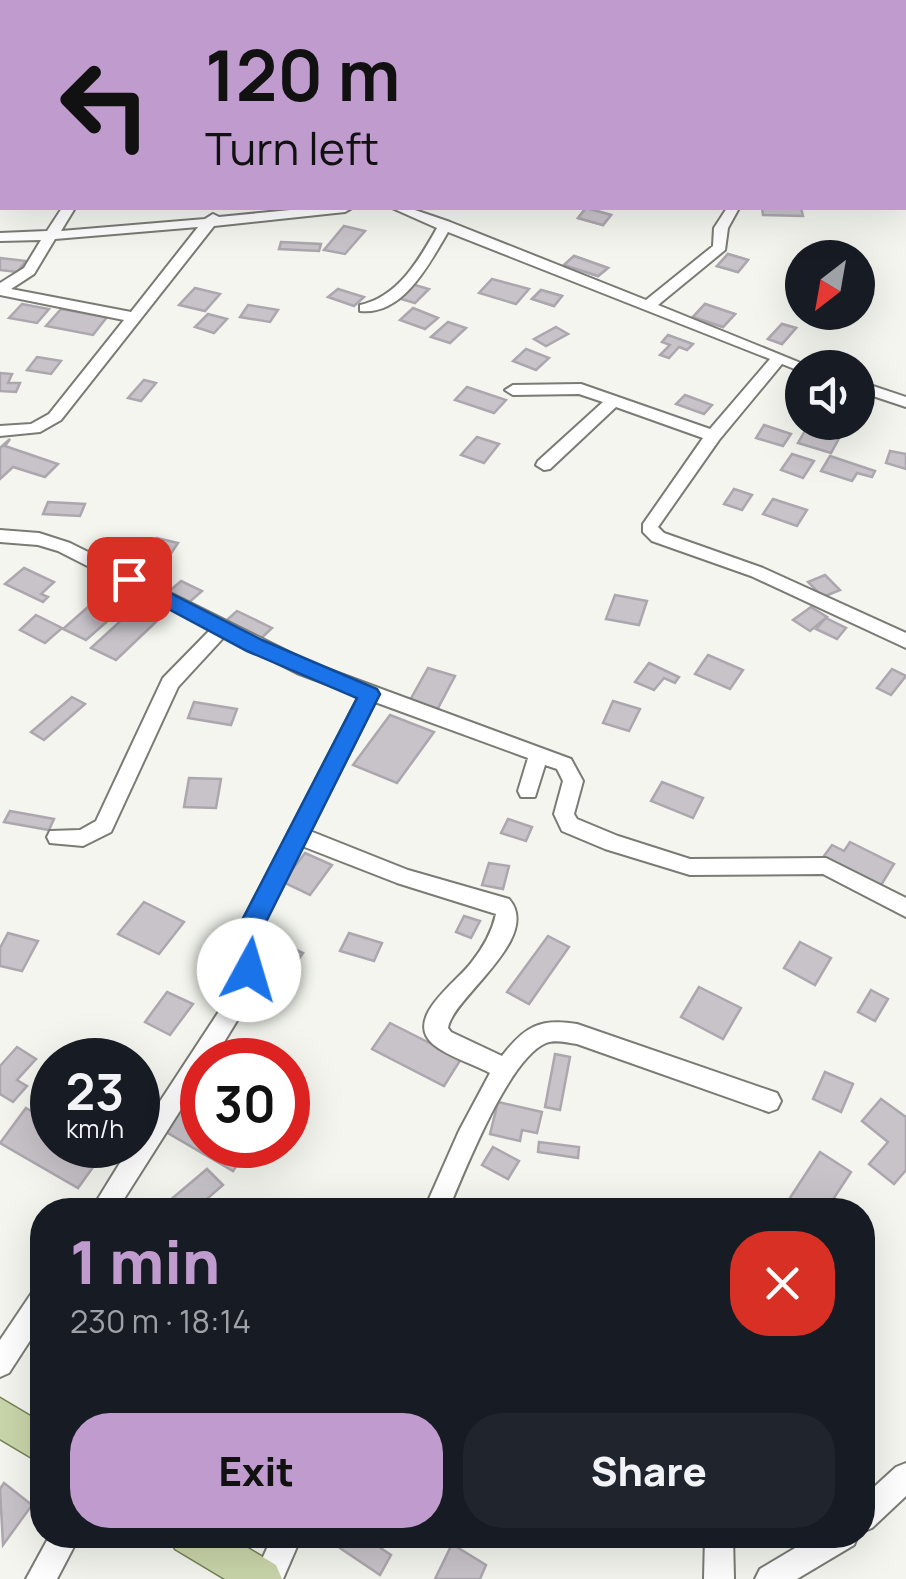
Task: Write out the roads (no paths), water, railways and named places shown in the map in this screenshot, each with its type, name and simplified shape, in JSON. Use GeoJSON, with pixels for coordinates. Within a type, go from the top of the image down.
{"type":"FeatureCollection","features":[{"type":"Feature","properties":{"kind":"main road"},"geometry":{"type":"LineString","coordinates":[[0,1418],[30,1437]]}},
{"type":"Feature","properties":{"kind":"main road"},"geometry":{"type":"LineString","coordinates":[[211,1548],[265,1579]]}},
{"type":"Feature","properties":{"kind":"street"},"geometry":{"type":"LineString","coordinates":[[67,210],[29,272],[6,285],[3,292],[133,317]]}},
{"type":"Feature","properties":{"kind":"street"},"geometry":{"type":"LineString","coordinates":[[0,431],[34,429],[54,417],[208,221],[225,210]]}},
{"type":"Feature","properties":{"kind":"street"},"geometry":{"type":"LineString","coordinates":[[0,237],[53,236],[324,210]]}},
{"type":"Feature","properties":{"kind":"street"},"geometry":{"type":"LineString","coordinates":[[410,210],[785,360]]}},
{"type":"Feature","properties":{"kind":"street"},"geometry":{"type":"LineString","coordinates":[[646,306],[720,247],[721,228],[733,210]]}},
{"type":"Feature","properties":{"kind":"street"},"geometry":{"type":"LineString","coordinates":[[365,308],[380,307],[408,280],[445,225]]}},
{"type":"Feature","properties":{"kind":"street"},"geometry":{"type":"LineString","coordinates":[[779,358],[713,436],[649,528],[658,537],[774,579],[906,641]]}},
{"type":"Feature","properties":{"kind":"street"},"geometry":{"type":"LineString","coordinates":[[513,390],[574,388],[713,436]]}},
{"type":"Feature","properties":{"kind":"street"},"geometry":{"type":"LineString","coordinates":[[875,392],[906,402]]}},
{"type":"Feature","properties":{"kind":"street"},"geometry":{"type":"LineString","coordinates":[[544,465],[611,403]]}},
{"type":"Feature","properties":{"kind":"street"},"geometry":{"type":"LineString","coordinates":[[0,536],[64,547],[221,629],[369,694],[564,764],[571,771],[564,814],[569,825],[598,837],[702,869],[826,866],[906,908]]}},
{"type":"Feature","properties":{"kind":"street"},"geometry":{"type":"LineString","coordinates":[[58,837],[84,838],[104,826],[170,683],[221,629]]}},
{"type":"Feature","properties":{"kind":"street"},"geometry":{"type":"LineString","coordinates":[[111,1198],[242,993],[249,970],[249,930],[369,694]]}},
{"type":"Feature","properties":{"kind":"street"},"geometry":{"type":"LineString","coordinates":[[528,791],[538,757]]}},
{"type":"Feature","properties":{"kind":"street"},"geometry":{"type":"LineString","coordinates":[[300,836],[404,878],[501,905],[507,912],[476,974],[450,998],[435,1021],[436,1031],[443,1039],[506,1070]]}},
{"type":"Feature","properties":{"kind":"street"},"geometry":{"type":"LineString","coordinates":[[442,1198],[506,1070],[524,1044],[547,1031],[577,1034],[769,1101]]}},
{"type":"Feature","properties":{"kind":"street"},"geometry":{"type":"LineString","coordinates":[[0,1364],[30,1318]]}},
{"type":"Feature","properties":{"kind":"street"},"geometry":{"type":"LineString","coordinates":[[875,1506],[906,1477]]}},
{"type":"Feature","properties":{"kind":"street"},"geometry":{"type":"LineString","coordinates":[[41,1579],[59,1548]]}},
{"type":"Feature","properties":{"kind":"street"},"geometry":{"type":"LineString","coordinates":[[265,1579],[281,1548]]}},
{"type":"Feature","properties":{"kind":"street"},"geometry":{"type":"LineString","coordinates":[[719,1579],[720,1548]]}},
{"type":"Feature","properties":{"kind":"street"},"geometry":{"type":"LineString","coordinates":[[770,1579],[822,1548]]}}]}
